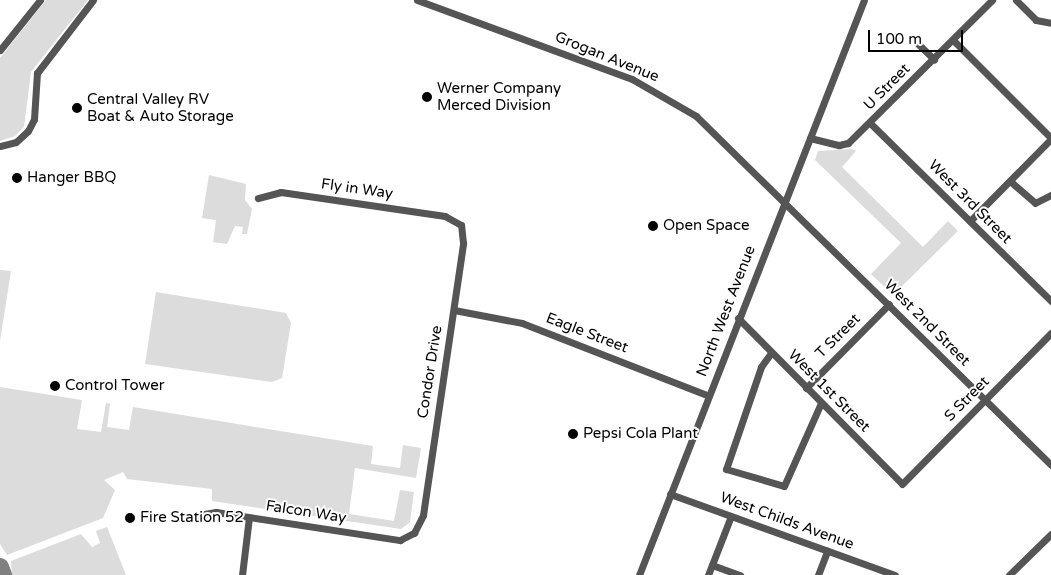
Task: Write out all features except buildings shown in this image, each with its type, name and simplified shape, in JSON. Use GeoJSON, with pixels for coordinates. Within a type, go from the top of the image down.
{"type":"FeatureCollection","features":[{"type":"Feature","properties":{"kind":"street"},"geometry":{"type":"LineString","coordinates":[[0,50],[40,0]]}},
{"type":"Feature","properties":{"kind":"street"},"geometry":{"type":"LineString","coordinates":[[0,146],[16,142],[28,131],[34,118],[36,73],[94,0]]}},
{"type":"Feature","properties":{"kind":"street","name":"Grogan Avenue"},"geometry":{"type":"LineString","coordinates":[[417,0],[660,93],[717,134],[784,202]]}},
{"type":"Feature","properties":{"kind":"street","name":"North West Avenue"},"geometry":{"type":"LineString","coordinates":[[639,575],[864,0]]}},
{"type":"Feature","properties":{"kind":"street","name":"U Street"},"geometry":{"type":"LineString","coordinates":[[810,138],[839,145],[848,143],[992,0]]}},
{"type":"Feature","properties":{"kind":"street"},"geometry":{"type":"LineString","coordinates":[[1016,0],[1036,20],[1051,23]]}},
{"type":"Feature","properties":{"kind":"street"},"geometry":{"type":"LineString","coordinates":[[914,40],[934,59]]}},
{"type":"Feature","properties":{"kind":"street"},"geometry":{"type":"LineString","coordinates":[[952,40],[1051,138],[970,221]]}},
{"type":"Feature","properties":{"kind":"street","name":"West 3rd Street"},"geometry":{"type":"LineString","coordinates":[[870,123],[1051,301]]}},
{"type":"Feature","properties":{"kind":"street"},"geometry":{"type":"LineString","coordinates":[[1010,180],[1035,203],[1051,195]]}},
{"type":"Feature","properties":{"kind":"street","name":"Fly in Way"},"geometry":{"type":"LineString","coordinates":[[258,198],[281,192],[452,218]]}},
{"type":"Feature","properties":{"kind":"street","name":"West 2nd Street"},"geometry":{"type":"LineString","coordinates":[[784,202],[1051,464]]}},
{"type":"Feature","properties":{"kind":"street","name":"Condor Drive"},"geometry":{"type":"LineString","coordinates":[[414,533],[423,515],[464,233],[452,218]]}},
{"type":"Feature","properties":{"kind":"street","name":"T Street"},"geometry":{"type":"LineString","coordinates":[[806,388],[889,304]]}},
{"type":"Feature","properties":{"kind":"street","name":"Eagle Street"},"geometry":{"type":"LineString","coordinates":[[454,310],[522,323],[708,395]]}},
{"type":"Feature","properties":{"kind":"street","name":"West 1st Street"},"geometry":{"type":"LineString","coordinates":[[738,318],[902,484]]}},
{"type":"Feature","properties":{"kind":"street","name":"S Street"},"geometry":{"type":"LineString","coordinates":[[902,484],[1051,333]]}},
{"type":"Feature","properties":{"kind":"street"},"geometry":{"type":"LineString","coordinates":[[771,353],[761,366],[726,469],[784,486],[821,402]]}},
{"type":"Feature","properties":{"kind":"street","name":"West Childs Avenue"},"geometry":{"type":"LineString","coordinates":[[670,494],[896,575]]}},
{"type":"Feature","properties":{"kind":"street","name":"Falcon Way"},"geometry":{"type":"LineString","coordinates":[[193,516],[216,512],[400,540],[414,533]]}},
{"type":"Feature","properties":{"kind":"street"},"geometry":{"type":"LineString","coordinates":[[708,575],[731,516]]}},
{"type":"Feature","properties":{"kind":"street"},"geometry":{"type":"LineString","coordinates":[[242,575],[249,517]]}},
{"type":"Feature","properties":{"kind":"street"},"geometry":{"type":"LineString","coordinates":[[1009,575],[1051,534]]}},
{"type":"Feature","properties":{"kind":"street"},"geometry":{"type":"LineString","coordinates":[[818,575],[827,551]]}},
{"type":"Feature","properties":{"kind":"street"},"geometry":{"type":"LineString","coordinates":[[712,565],[740,575]]}},
{"type":"Feature","properties":{"kind":"shaded area"},"geometry":{"type":"Polygon","coordinates":[[[46,0],[88,0],[31,72],[24,127],[15,136],[0,141],[0,58],[46,0]]]}},
{"type":"Feature","properties":{"kind":"shaded area"},"geometry":{"type":"Polygon","coordinates":[[[852,149],[856,151],[842,167],[923,247],[948,221],[958,231],[898,290],[889,291],[871,274],[901,243],[815,160],[818,151],[852,149]]]}},
{"type":"Feature","properties":{"kind":"shaded area"},"geometry":{"type":"Polygon","coordinates":[[[209,175],[246,184],[245,200],[252,209],[247,234],[242,234],[243,227],[235,226],[227,244],[213,242],[216,220],[202,218],[209,175]]]}},
{"type":"Feature","properties":{"kind":"shaded area"},"geometry":{"type":"Polygon","coordinates":[[[0,270],[11,271],[0,341],[0,270]]]}},
{"type":"Feature","properties":{"kind":"shaded area"},"geometry":{"type":"Polygon","coordinates":[[[156,292],[286,313],[291,323],[282,378],[272,382],[145,364],[156,292]]]}},
{"type":"Feature","properties":{"kind":"shaded area"},"geometry":{"type":"Polygon","coordinates":[[[0,387],[82,400],[77,429],[101,432],[106,403],[110,404],[107,427],[129,430],[133,407],[373,446],[371,464],[400,468],[403,445],[421,448],[416,478],[355,468],[349,514],[394,521],[400,490],[414,492],[410,522],[401,529],[212,501],[212,489],[127,479],[123,472],[104,480],[115,490],[103,518],[7,555],[0,544],[0,387]]]}},
{"type":"Feature","properties":{"kind":"shaded area"},"geometry":{"type":"Polygon","coordinates":[[[107,527],[126,575],[12,575],[11,561],[81,534],[92,547],[100,543],[96,531],[107,527]]]}},
{"type":"Feature","properties":{"kind":"taxiway"},"geometry":{"type":"LineString","coordinates":[[0,567],[3,575]]}},
{"type":"Feature","properties":{"kind":"place","name":"Werner Company Merced Division"},"geometry":{"type":"Point","coordinates":[427,97]}},
{"type":"Feature","properties":{"kind":"place","name":"Central Valley RV Boat & Auto Storage"},"geometry":{"type":"Point","coordinates":[77,108]}},
{"type":"Feature","properties":{"kind":"place","name":"Hanger BBQ"},"geometry":{"type":"Point","coordinates":[17,178]}},
{"type":"Feature","properties":{"kind":"place","name":"Open Space"},"geometry":{"type":"Point","coordinates":[653,226]}},
{"type":"Feature","properties":{"kind":"place","name":"Control Tower"},"geometry":{"type":"Point","coordinates":[55,386]}},
{"type":"Feature","properties":{"kind":"place","name":"Pepsi Cola Plant"},"geometry":{"type":"Point","coordinates":[573,434]}},
{"type":"Feature","properties":{"kind":"place","name":"Fire Station 52"},"geometry":{"type":"Point","coordinates":[130,518]}}]}
